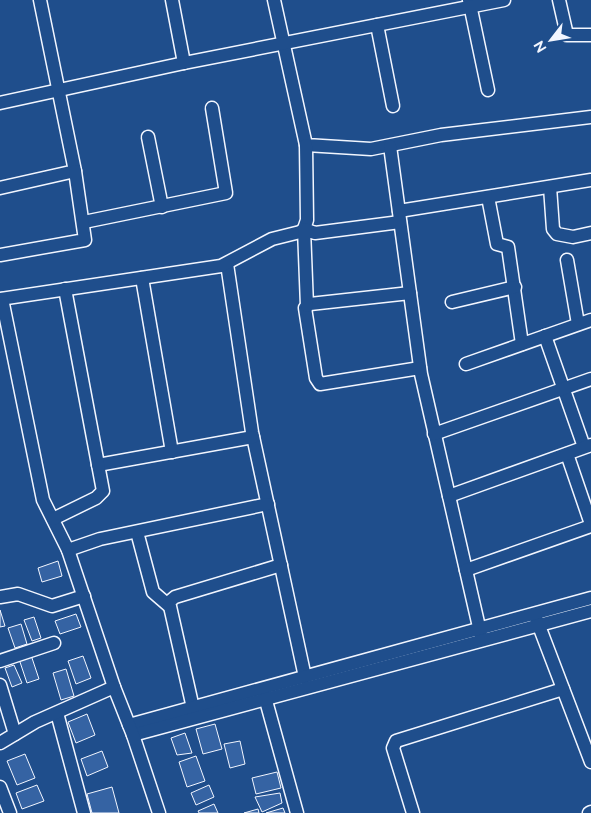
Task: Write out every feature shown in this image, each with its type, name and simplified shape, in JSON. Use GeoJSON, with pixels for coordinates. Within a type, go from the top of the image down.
{"type":"FeatureCollection","features":[{"type":"Feature","properties":{"kind":"street"},"geometry":{"type":"LineString","coordinates":[[0,255],[83,242],[86,237],[75,171],[40,0]]}},
{"type":"Feature","properties":{"kind":"street"},"geometry":{"type":"LineString","coordinates":[[172,0],[184,63]]}},
{"type":"Feature","properties":{"kind":"street"},"geometry":{"type":"LineString","coordinates":[[274,0],[306,145],[307,220],[304,230],[307,306],[305,308],[316,378],[320,384],[420,368]]}},
{"type":"Feature","properties":{"kind":"street"},"geometry":{"type":"LineString","coordinates":[[0,103],[184,63],[377,25],[470,3],[504,0]]}},
{"type":"Feature","properties":{"kind":"street"},"geometry":{"type":"LineString","coordinates":[[559,0],[567,35],[591,35]]}},
{"type":"Feature","properties":{"kind":"street"},"geometry":{"type":"LineString","coordinates":[[470,3],[488,90]]}},
{"type":"Feature","properties":{"kind":"street"},"geometry":{"type":"LineString","coordinates":[[377,25],[393,106]]}},
{"type":"Feature","properties":{"kind":"street"},"geometry":{"type":"LineString","coordinates":[[84,222],[226,193],[212,108]]}},
{"type":"Feature","properties":{"kind":"street"},"geometry":{"type":"LineString","coordinates":[[306,145],[363,150],[441,135],[591,117]]}},
{"type":"Feature","properties":{"kind":"street"},"geometry":{"type":"LineString","coordinates":[[148,137],[162,206]]}},
{"type":"Feature","properties":{"kind":"street"},"geometry":{"type":"LineString","coordinates":[[390,146],[420,368],[481,635]]}},
{"type":"Feature","properties":{"kind":"street"},"geometry":{"type":"LineString","coordinates":[[0,188],[75,171]]}},
{"type":"Feature","properties":{"kind":"street"},"geometry":{"type":"LineString","coordinates":[[159,813],[131,730],[114,688],[68,550],[42,500],[1,299],[227,264],[272,239],[304,230],[315,233],[488,197],[591,180]]}},
{"type":"Feature","properties":{"kind":"street"},"geometry":{"type":"LineString","coordinates":[[550,187],[554,229],[557,234],[573,237],[591,233]]}},
{"type":"Feature","properties":{"kind":"street"},"geometry":{"type":"LineString","coordinates":[[488,197],[497,244],[507,246],[515,287],[522,344]]}},
{"type":"Feature","properties":{"kind":"street"},"geometry":{"type":"LineString","coordinates":[[567,260],[578,324]]}},
{"type":"Feature","properties":{"kind":"street"},"geometry":{"type":"LineString","coordinates":[[227,264],[253,437],[305,677]]}},
{"type":"Feature","properties":{"kind":"street"},"geometry":{"type":"LineString","coordinates":[[142,278],[172,452]]}},
{"type":"Feature","properties":{"kind":"street"},"geometry":{"type":"LineString","coordinates":[[452,302],[515,287]]}},
{"type":"Feature","properties":{"kind":"street"},"geometry":{"type":"LineString","coordinates":[[52,519],[100,495],[103,487],[65,289]]}},
{"type":"Feature","properties":{"kind":"street"},"geometry":{"type":"LineString","coordinates":[[307,306],[410,293]]}},
{"type":"Feature","properties":{"kind":"street"},"geometry":{"type":"LineString","coordinates":[[466,364],[591,320]]}},
{"type":"Feature","properties":{"kind":"street"},"geometry":{"type":"LineString","coordinates":[[449,496],[587,446],[545,336]]}},
{"type":"Feature","properties":{"kind":"street"},"geometry":{"type":"LineString","coordinates":[[434,434],[591,379]]}},
{"type":"Feature","properties":{"kind":"street"},"geometry":{"type":"LineString","coordinates":[[98,465],[253,437]]}},
{"type":"Feature","properties":{"kind":"street"},"geometry":{"type":"LineString","coordinates":[[466,570],[591,525],[567,454]]}},
{"type":"Feature","properties":{"kind":"street"},"geometry":{"type":"LineString","coordinates":[[68,550],[100,539],[268,504]]}},
{"type":"Feature","properties":{"kind":"street"},"geometry":{"type":"LineString","coordinates":[[137,532],[153,592],[168,605],[193,708]]}},
{"type":"Feature","properties":{"kind":"street"},"geometry":{"type":"LineString","coordinates":[[168,605],[175,597],[281,565]]}},
{"type":"Feature","properties":{"kind":"street"},"geometry":{"type":"LineString","coordinates":[[0,597],[18,594],[52,606],[84,596]]}},
{"type":"Feature","properties":{"kind":"street"},"geometry":{"type":"LineString","coordinates":[[537,620],[591,598]]}},
{"type":"Feature","properties":{"kind":"street"},"geometry":{"type":"LineString","coordinates":[[131,730],[537,620],[591,610]]}},
{"type":"Feature","properties":{"kind":"street"},"geometry":{"type":"LineString","coordinates":[[537,620],[591,762]]}},
{"type":"Feature","properties":{"kind":"street"},"geometry":{"type":"LineString","coordinates":[[131,730],[193,708],[264,693],[305,677],[481,635]]}},
{"type":"Feature","properties":{"kind":"street"},"geometry":{"type":"LineString","coordinates":[[0,661],[54,643]]}},
{"type":"Feature","properties":{"kind":"street"},"geometry":{"type":"LineString","coordinates":[[0,685],[15,734]]}},
{"type":"Feature","properties":{"kind":"street"},"geometry":{"type":"LineString","coordinates":[[0,743],[57,713],[114,688]]}},
{"type":"Feature","properties":{"kind":"street"},"geometry":{"type":"LineString","coordinates":[[413,813],[394,748],[396,741],[563,689]]}},
{"type":"Feature","properties":{"kind":"street"},"geometry":{"type":"LineString","coordinates":[[264,693],[297,813]]}},
{"type":"Feature","properties":{"kind":"street"},"geometry":{"type":"LineString","coordinates":[[57,713],[84,813]]}},
{"type":"Feature","properties":{"kind":"street"},"geometry":{"type":"LineString","coordinates":[[0,787],[10,813]]}},
{"type":"Feature","properties":{"kind":"building"},"geometry":{"type":"Polygon","coordinates":[[[58,561],[62,576],[42,582],[38,568],[58,561]]]}},
{"type":"Feature","properties":{"kind":"building"},"geometry":{"type":"Polygon","coordinates":[[[0,610],[5,626],[0,627],[0,610]]]}},
{"type":"Feature","properties":{"kind":"building"},"geometry":{"type":"Polygon","coordinates":[[[76,614],[81,627],[60,634],[55,621],[76,614]]]}},
{"type":"Feature","properties":{"kind":"building"},"geometry":{"type":"Polygon","coordinates":[[[34,617],[41,638],[32,641],[24,620],[34,617]]]}},
{"type":"Feature","properties":{"kind":"building"},"geometry":{"type":"Polygon","coordinates":[[[21,624],[27,644],[15,648],[8,628],[21,624]]]}},
{"type":"Feature","properties":{"kind":"building"},"geometry":{"type":"Polygon","coordinates":[[[31,655],[39,679],[27,683],[19,659],[31,655]]]}},
{"type":"Feature","properties":{"kind":"building"},"geometry":{"type":"Polygon","coordinates":[[[83,656],[91,678],[76,684],[68,661],[83,656]]]}},
{"type":"Feature","properties":{"kind":"building"},"geometry":{"type":"Polygon","coordinates":[[[14,665],[22,683],[12,687],[5,668],[14,665]]]}},
{"type":"Feature","properties":{"kind":"building"},"geometry":{"type":"Polygon","coordinates":[[[66,669],[74,696],[61,700],[53,673],[66,669]]]}},
{"type":"Feature","properties":{"kind":"building"},"geometry":{"type":"Polygon","coordinates":[[[87,714],[95,735],[76,743],[68,722],[87,714]]]}},
{"type":"Feature","properties":{"kind":"building"},"geometry":{"type":"Polygon","coordinates":[[[215,724],[222,749],[203,754],[196,729],[215,724]]]}},
{"type":"Feature","properties":{"kind":"building"},"geometry":{"type":"Polygon","coordinates":[[[185,733],[192,753],[177,755],[171,738],[185,733]]]}},
{"type":"Feature","properties":{"kind":"building"},"geometry":{"type":"Polygon","coordinates":[[[240,741],[245,764],[230,768],[224,744],[240,741]]]}},
{"type":"Feature","properties":{"kind":"building"},"geometry":{"type":"Polygon","coordinates":[[[102,751],[108,767],[87,776],[81,759],[102,751]]]}},
{"type":"Feature","properties":{"kind":"building"},"geometry":{"type":"Polygon","coordinates":[[[25,754],[35,778],[17,785],[7,761],[25,754]]]}},
{"type":"Feature","properties":{"kind":"building"},"geometry":{"type":"Polygon","coordinates":[[[196,756],[205,781],[187,787],[179,762],[196,756]]]}},
{"type":"Feature","properties":{"kind":"building"},"geometry":{"type":"Polygon","coordinates":[[[277,772],[281,788],[256,794],[252,778],[277,772]]]}},
{"type":"Feature","properties":{"kind":"building"},"geometry":{"type":"Polygon","coordinates":[[[37,785],[44,801],[22,809],[16,793],[37,785]]]}},
{"type":"Feature","properties":{"kind":"building"},"geometry":{"type":"Polygon","coordinates":[[[209,785],[214,797],[196,805],[191,793],[209,785]]]}},
{"type":"Feature","properties":{"kind":"building"},"geometry":{"type":"Polygon","coordinates":[[[112,787],[119,813],[92,813],[87,794],[112,787]]]}},
{"type":"Feature","properties":{"kind":"building"},"geometry":{"type":"Polygon","coordinates":[[[280,793],[282,803],[262,812],[255,797],[280,793]]]}},
{"type":"Feature","properties":{"kind":"building"},"geometry":{"type":"Polygon","coordinates":[[[214,804],[218,813],[199,813],[198,811],[214,804]]]}},
{"type":"Feature","properties":{"kind":"building"},"geometry":{"type":"Polygon","coordinates":[[[283,808],[285,813],[266,813],[283,808]]]}},
{"type":"Feature","properties":{"kind":"building"},"geometry":{"type":"Polygon","coordinates":[[[258,809],[259,813],[244,813],[258,809]]]}}]}
